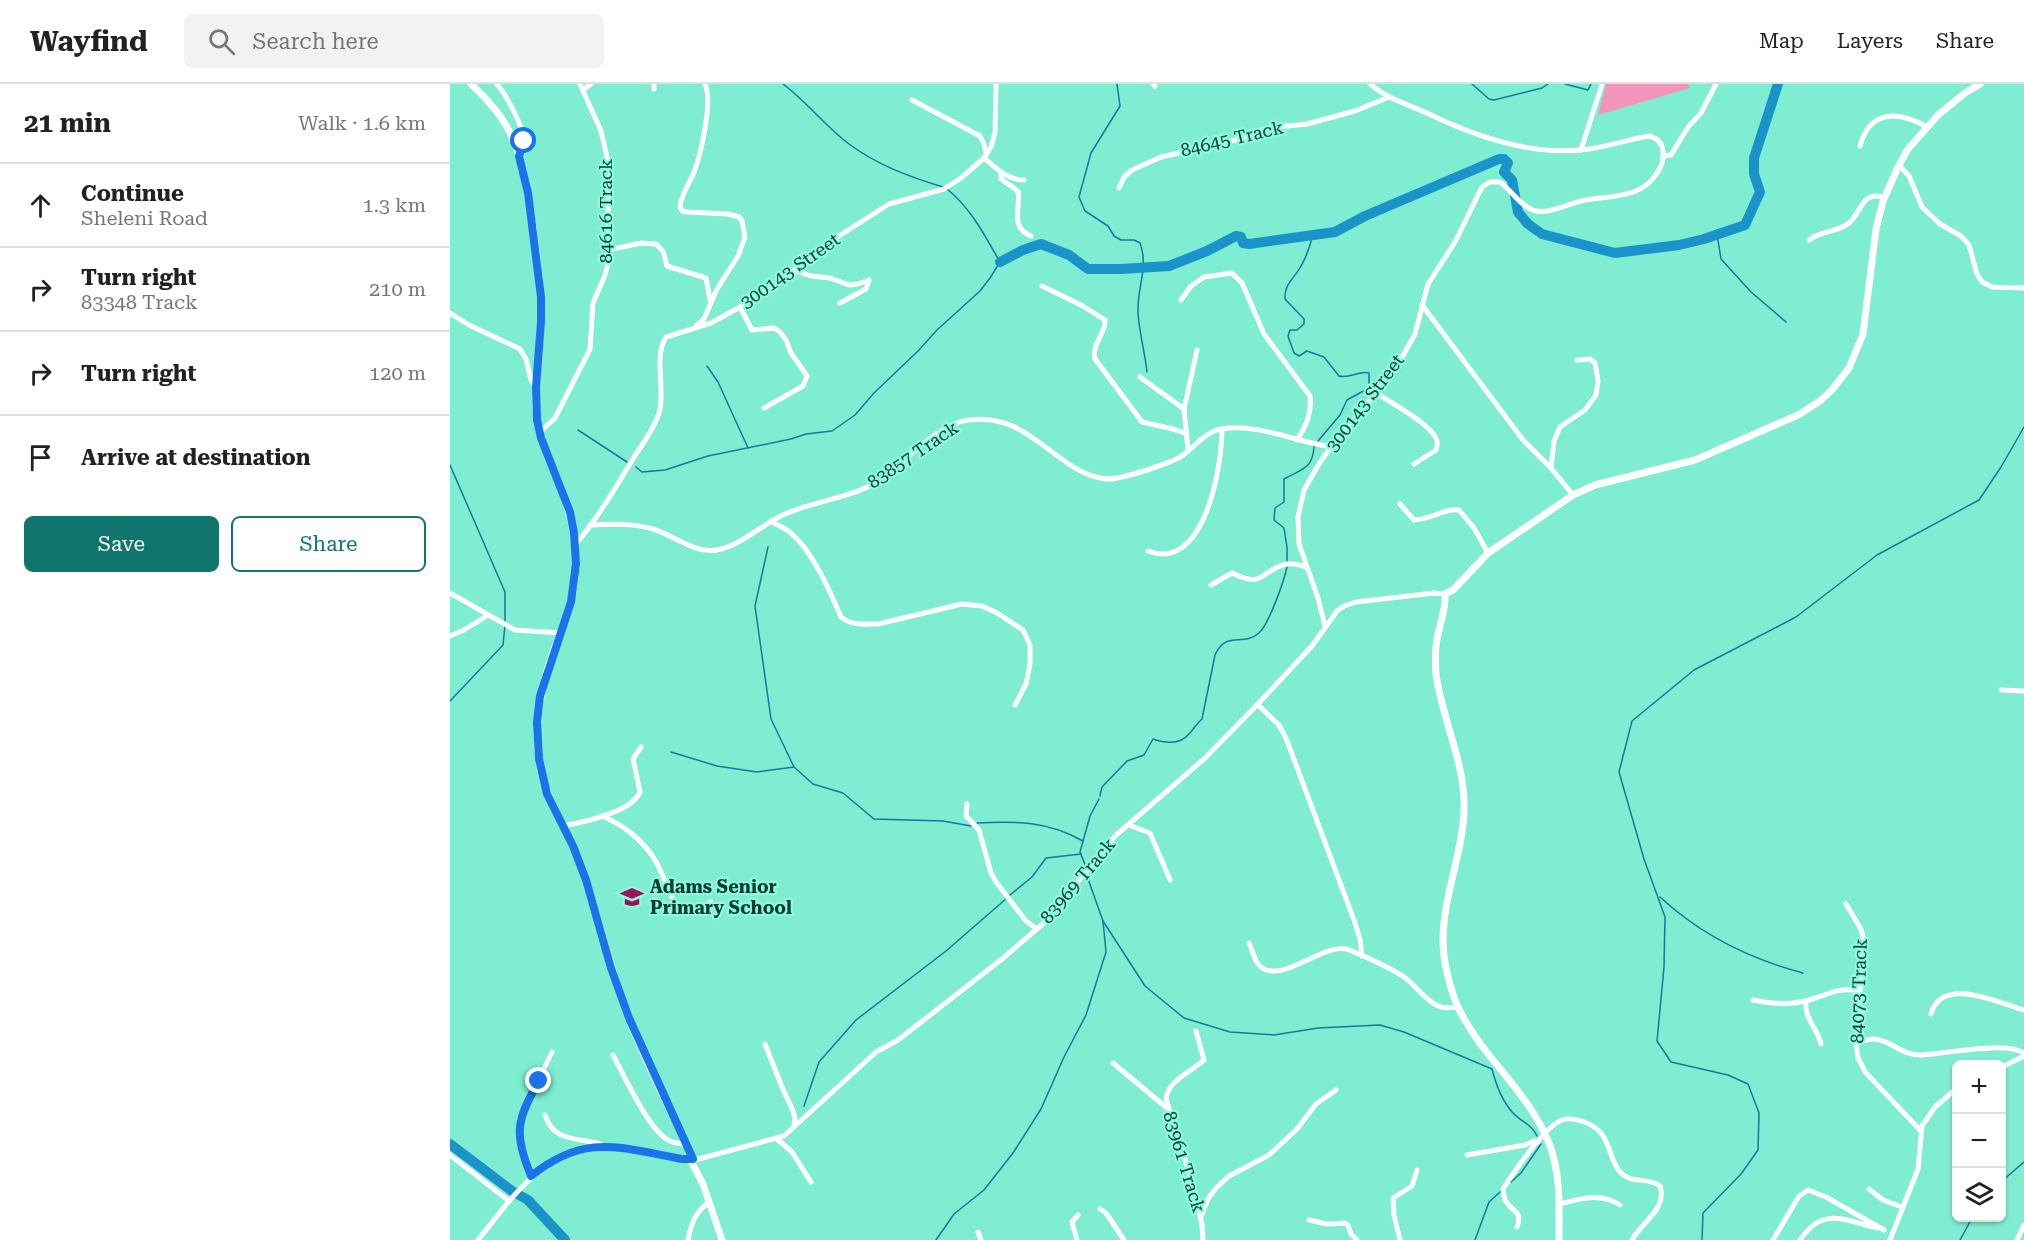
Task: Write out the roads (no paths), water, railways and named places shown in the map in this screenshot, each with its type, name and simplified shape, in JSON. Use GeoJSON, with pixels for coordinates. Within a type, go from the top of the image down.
{"type":"FeatureCollection","features":[{"type":"Feature","properties":{"kind":"street"},"geometry":{"type":"LineString","coordinates":[[471,84],[498,112],[508,128],[519,156],[528,193],[540,275],[541,322],[536,387],[539,432],[573,523],[575,582],[561,633],[544,680],[537,722],[542,777],[547,794],[586,880],[611,968],[629,1018],[687,1144],[722,1240]]}},
{"type":"Feature","properties":{"kind":"street"},"geometry":{"type":"LineString","coordinates":[[497,84],[508,101],[523,136],[524,145],[519,156]]}},
{"type":"Feature","properties":{"kind":"street"},"geometry":{"type":"LineString","coordinates":[[581,87],[591,84]]}},
{"type":"Feature","properties":{"kind":"street"},"geometry":{"type":"LineString","coordinates":[[693,328],[704,318],[710,303],[738,256],[745,237],[742,221],[734,214],[688,212],[682,211],[680,207],[701,148],[709,102],[705,84]]}},
{"type":"Feature","properties":{"kind":"street"},"geometry":{"type":"LineString","coordinates":[[985,156],[991,147],[995,133],[996,84]]}},
{"type":"Feature","properties":{"kind":"street"},"geometry":{"type":"LineString","coordinates":[[1370,84],[1389,97],[1470,133],[1510,144],[1542,149],[1581,150],[1648,136],[1661,143],[1663,156],[1671,155],[1674,151],[1688,127],[1701,113],[1716,84]]}},
{"type":"Feature","properties":{"kind":"street"},"geometry":{"type":"LineString","coordinates":[[1581,150],[1602,84]]}},
{"type":"Feature","properties":{"kind":"street"},"geometry":{"type":"LineString","coordinates":[[1559,1240],[1560,1204],[1556,1166],[1545,1134],[1527,1101],[1475,1034],[1458,1006],[1446,969],[1442,936],[1443,914],[1462,835],[1464,802],[1460,771],[1436,674],[1437,636],[1446,604],[1445,594],[1453,590],[1488,553],[1573,495],[1596,485],[1695,460],[1798,415],[1831,391],[1849,368],[1863,333],[1876,229],[1884,197],[1899,165],[1908,149],[1927,127],[1954,101],[1976,85]]}},
{"type":"Feature","properties":{"kind":"street","name":"84616 Track"},"geometry":{"type":"LineString","coordinates":[[539,432],[555,418],[590,349],[593,303],[607,267],[609,166],[601,131],[581,87]]}},
{"type":"Feature","properties":{"kind":"street","name":"84645 Track"},"geometry":{"type":"LineString","coordinates":[[1119,188],[1124,177],[1132,170],[1161,157],[1240,139],[1267,128],[1308,124],[1355,111],[1389,97]]}},
{"type":"Feature","properties":{"kind":"street"},"geometry":{"type":"LineString","coordinates":[[912,100],[980,136],[984,144],[985,156],[1001,173],[1024,180]]}},
{"type":"Feature","properties":{"kind":"street"},"geometry":{"type":"LineString","coordinates":[[1860,146],[1870,125],[1880,118],[1905,117],[1927,127]]}},
{"type":"Feature","properties":{"kind":"street","name":"300143 Street"},"geometry":{"type":"LineString","coordinates":[[575,545],[652,430],[658,416],[661,395],[661,351],[664,340],[673,334],[711,323],[740,308],[794,270],[820,248],[889,204],[944,189],[961,178],[985,156]]}},
{"type":"Feature","properties":{"kind":"street","name":"300143 Street"},"geometry":{"type":"LineString","coordinates":[[1325,626],[1299,544],[1298,517],[1304,490],[1332,447],[1395,370],[1415,334],[1428,284],[1455,242],[1482,187],[1486,183],[1500,182],[1530,208],[1544,211],[1582,201],[1635,192],[1655,177],[1663,156]]}},
{"type":"Feature","properties":{"kind":"street"},"geometry":{"type":"LineString","coordinates":[[1899,165],[1909,176],[1922,207],[1940,224],[1961,236],[1969,245],[1977,274],[1982,282],[1992,287],[2024,288]]}},
{"type":"Feature","properties":{"kind":"street"},"geometry":{"type":"LineString","coordinates":[[1001,173],[1001,179],[1019,192],[1017,222],[1022,231],[1031,236]]}},
{"type":"Feature","properties":{"kind":"street"},"geometry":{"type":"LineString","coordinates":[[1809,240],[1818,234],[1845,226],[1856,216],[1868,198],[1876,195],[1884,197]]}},
{"type":"Feature","properties":{"kind":"street"},"geometry":{"type":"LineString","coordinates":[[608,250],[640,243],[656,244],[663,251],[665,261],[670,268],[692,272],[706,278],[710,303]]}},
{"type":"Feature","properties":{"kind":"street"},"geometry":{"type":"LineString","coordinates":[[794,270],[849,285],[869,280],[866,289],[840,303]]}},
{"type":"Feature","properties":{"kind":"street"},"geometry":{"type":"LineString","coordinates":[[1181,300],[1197,280],[1228,273],[1237,276],[1264,334],[1310,396],[1309,417],[1297,440]]}},
{"type":"Feature","properties":{"kind":"street"},"geometry":{"type":"LineString","coordinates":[[1042,286],[1083,306],[1105,320],[1105,326],[1095,348],[1095,359],[1142,423],[1187,434]]}},
{"type":"Feature","properties":{"kind":"street"},"geometry":{"type":"LineString","coordinates":[[1422,305],[1523,440],[1551,468],[1573,495]]}},
{"type":"Feature","properties":{"kind":"street"},"geometry":{"type":"LineString","coordinates":[[740,308],[752,330],[772,328],[780,332],[807,376],[803,386],[764,408]]}},
{"type":"Feature","properties":{"kind":"street"},"geometry":{"type":"LineString","coordinates":[[450,313],[520,349],[526,358],[531,381],[536,387]]}},
{"type":"Feature","properties":{"kind":"street"},"geometry":{"type":"LineString","coordinates":[[1188,450],[1184,409],[1197,350]]}},
{"type":"Feature","properties":{"kind":"street"},"geometry":{"type":"LineString","coordinates":[[1551,468],[1554,441],[1560,427],[1585,410],[1596,395],[1598,381],[1596,365],[1590,359],[1577,360]]}},
{"type":"Feature","properties":{"kind":"street"},"geometry":{"type":"LineString","coordinates":[[1140,377],[1184,409]]}},
{"type":"Feature","properties":{"kind":"street"},"geometry":{"type":"LineString","coordinates":[[1377,393],[1427,427],[1436,438],[1436,450],[1414,464]]}},
{"type":"Feature","properties":{"kind":"street","name":"83857 Track"},"geometry":{"type":"LineString","coordinates":[[590,525],[623,525],[652,529],[689,545],[716,550],[730,545],[786,513],[874,484],[940,433],[966,421],[991,420],[1018,428],[1036,438],[1080,470],[1107,479],[1161,465],[1180,457],[1210,434],[1222,429]]}},
{"type":"Feature","properties":{"kind":"street"},"geometry":{"type":"LineString","coordinates":[[1148,551],[1158,554],[1173,552],[1184,545],[1198,530],[1206,513],[1215,482],[1221,454],[1222,429],[1259,430],[1332,447]]}},
{"type":"Feature","properties":{"kind":"street"},"geometry":{"type":"LineString","coordinates":[[1400,504],[1414,520],[1459,510],[1474,528],[1488,553]]}},
{"type":"Feature","properties":{"kind":"street"},"geometry":{"type":"LineString","coordinates":[[771,521],[790,532],[802,545],[821,575],[841,617],[846,621],[878,624],[962,604],[982,606],[1013,623],[1026,635],[1031,653],[1026,684],[1015,705]]}},
{"type":"Feature","properties":{"kind":"street"},"geometry":{"type":"LineString","coordinates":[[1211,585],[1233,573],[1244,579],[1256,580],[1287,564],[1306,567]]}},
{"type":"Feature","properties":{"kind":"street"},"geometry":{"type":"LineString","coordinates":[[450,593],[515,630],[561,633]]}},
{"type":"Feature","properties":{"kind":"street","name":"83969 Track"},"geometry":{"type":"LineString","coordinates":[[692,1160],[777,1139],[794,1127],[876,1052],[898,1040],[1002,959],[1037,929],[1116,836],[1205,758],[1258,705],[1312,646],[1337,611],[1356,602],[1434,593],[1445,594]]}},
{"type":"Feature","properties":{"kind":"street"},"geometry":{"type":"LineString","coordinates":[[450,636],[488,615]]}},
{"type":"Feature","properties":{"kind":"street"},"geometry":{"type":"LineString","coordinates":[[2001,690],[2024,691]]}},
{"type":"Feature","properties":{"kind":"street"},"geometry":{"type":"LineString","coordinates":[[1258,705],[1279,725],[1286,738],[1354,920],[1362,956]]}},
{"type":"Feature","properties":{"kind":"street"},"geometry":{"type":"LineString","coordinates":[[563,826],[602,816],[633,803],[638,797],[640,786],[633,763],[634,756],[641,747]]}},
{"type":"Feature","properties":{"kind":"street"},"geometry":{"type":"LineString","coordinates":[[967,804],[966,816],[979,830],[991,873],[1015,908],[1026,921],[1037,929]]}},
{"type":"Feature","properties":{"kind":"street"},"geometry":{"type":"LineString","coordinates":[[602,816],[622,826],[653,856],[674,902],[680,909],[694,911],[711,902]]}},
{"type":"Feature","properties":{"kind":"street"},"geometry":{"type":"LineString","coordinates":[[1129,825],[1150,833],[1170,880]]}},
{"type":"Feature","properties":{"kind":"street","name":"84073 Track"},"geometry":{"type":"LineString","coordinates":[[1846,904],[1863,936],[1860,991],[1862,1012],[1856,1043],[1858,1058],[1862,1066],[1921,1131]]}},
{"type":"Feature","properties":{"kind":"street"},"geometry":{"type":"LineString","coordinates":[[1249,943],[1258,963],[1271,970],[1289,968],[1326,951],[1337,948],[1347,949],[1404,977],[1434,1005],[1448,1008],[1458,1006]]}},
{"type":"Feature","properties":{"kind":"street"},"geometry":{"type":"LineString","coordinates":[[1753,1000],[1781,1004],[1806,1001],[1839,989],[1860,991]]}},
{"type":"Feature","properties":{"kind":"street"},"geometry":{"type":"LineString","coordinates":[[1931,1014],[1935,1002],[1958,993],[1977,995],[2024,1010]]}},
{"type":"Feature","properties":{"kind":"street"},"geometry":{"type":"LineString","coordinates":[[1806,1001],[1806,1015],[1818,1033],[1821,1044]]}},
{"type":"Feature","properties":{"kind":"street","name":"83961 Track"},"geometry":{"type":"LineString","coordinates":[[1196,1031],[1204,1060],[1170,1086],[1166,1099],[1201,1218],[1203,1240]]}},
{"type":"Feature","properties":{"kind":"street"},"geometry":{"type":"LineString","coordinates":[[1856,1043],[1877,1039],[1904,1052],[1919,1055],[1982,1048],[2014,1048],[2024,1055],[2006,1064]]}},
{"type":"Feature","properties":{"kind":"street"},"geometry":{"type":"LineString","coordinates":[[765,1044],[794,1111],[794,1127]]}},
{"type":"Feature","properties":{"kind":"street"},"geometry":{"type":"LineString","coordinates":[[531,1176],[519,1141],[521,1116],[552,1052]]}},
{"type":"Feature","properties":{"kind":"street"},"geometry":{"type":"LineString","coordinates":[[613,1055],[656,1129],[670,1141],[687,1144]]}},
{"type":"Feature","properties":{"kind":"street"},"geometry":{"type":"LineString","coordinates":[[1113,1063],[1169,1110]]}},
{"type":"Feature","properties":{"kind":"street"},"geometry":{"type":"LineString","coordinates":[[1201,1218],[1208,1199],[1222,1182],[1237,1171],[1269,1155],[1297,1129],[1316,1104],[1336,1090]]}},
{"type":"Feature","properties":{"kind":"street"},"geometry":{"type":"LineString","coordinates":[[1773,1240],[1799,1196],[1808,1190],[1826,1197],[1884,1230],[1892,1237],[1919,1165],[1921,1131],[1924,1122],[1952,1093]]}},
{"type":"Feature","properties":{"kind":"street"},"geometry":{"type":"LineString","coordinates":[[545,1115],[550,1127],[567,1138],[692,1160]]}},
{"type":"Feature","properties":{"kind":"street"},"geometry":{"type":"LineString","coordinates":[[1517,1227],[1519,1215],[1506,1201],[1503,1189],[1545,1134],[1562,1120],[1574,1120],[1592,1125],[1603,1136],[1622,1174],[1631,1179],[1653,1182],[1659,1186],[1662,1196],[1659,1205],[1632,1240]]}},
{"type":"Feature","properties":{"kind":"street"},"geometry":{"type":"LineString","coordinates":[[777,1139],[792,1152],[811,1182]]}},
{"type":"Feature","properties":{"kind":"street"},"geometry":{"type":"LineString","coordinates":[[1467,1155],[1538,1142]]}},
{"type":"Feature","properties":{"kind":"street"},"geometry":{"type":"LineString","coordinates":[[478,1240],[520,1186],[531,1176],[574,1151],[606,1146]]}},
{"type":"Feature","properties":{"kind":"street"},"geometry":{"type":"LineString","coordinates":[[450,1155],[511,1198]]}},
{"type":"Feature","properties":{"kind":"street"},"geometry":{"type":"LineString","coordinates":[[1400,1240],[1394,1215],[1393,1198],[1412,1186],[1417,1178],[1417,1170]]}},
{"type":"Feature","properties":{"kind":"street"},"geometry":{"type":"LineString","coordinates":[[1869,1189],[1883,1200],[1902,1207]]}},
{"type":"Feature","properties":{"kind":"street"},"geometry":{"type":"LineString","coordinates":[[1560,1204],[1586,1197],[1607,1199],[1620,1205]]}},
{"type":"Feature","properties":{"kind":"street"},"geometry":{"type":"LineString","coordinates":[[688,1240],[693,1220],[700,1209],[709,1202]]}},
{"type":"Feature","properties":{"kind":"street"},"geometry":{"type":"LineString","coordinates":[[1100,1209],[1106,1213],[1124,1240]]}},
{"type":"Feature","properties":{"kind":"street"},"geometry":{"type":"LineString","coordinates":[[1077,1240],[1072,1222],[1078,1215]]}},
{"type":"Feature","properties":{"kind":"street"},"geometry":{"type":"LineString","coordinates":[[1800,1240],[1812,1224],[1825,1218],[1884,1230]]}},
{"type":"Feature","properties":{"kind":"street"},"geometry":{"type":"LineString","coordinates":[[1309,1220],[1327,1224],[1345,1223],[1357,1240]]}},
{"type":"Feature","properties":{"kind":"street"},"geometry":{"type":"LineString","coordinates":[[2017,1240],[2024,1225]]}},
{"type":"Feature","properties":{"kind":"street"},"geometry":{"type":"LineString","coordinates":[[978,1232],[981,1240]]}},
{"type":"Feature","properties":{"kind":"waterway"},"geometry":{"type":"LineString","coordinates":[[783,84],[840,137],[860,151],[894,170],[943,187]]}},
{"type":"Feature","properties":{"kind":"waterway"},"geometry":{"type":"LineString","coordinates":[[1117,84],[1120,106],[1091,153],[1079,197],[1085,211],[1108,226],[1114,236],[1121,240],[1134,240],[1140,243],[1143,269],[1138,312],[1147,372]]}},
{"type":"Feature","properties":{"kind":"waterway"},"geometry":{"type":"LineString","coordinates":[[1472,84],[1489,99],[1494,100],[1542,88],[1548,84]]}},
{"type":"Feature","properties":{"kind":"waterway"},"geometry":{"type":"LineString","coordinates":[[1565,84],[1588,90],[1591,84]]}},
{"type":"Feature","properties":{"kind":"waterway"},"geometry":{"type":"LineString","coordinates":[[1000,262],[1041,244],[1069,255],[1088,269],[1169,266],[1207,251],[1236,236],[1241,237],[1243,243],[1249,244],[1335,232],[1365,216],[1499,159],[1504,159],[1508,163],[1504,172],[1512,180],[1518,212],[1528,224],[1542,234],[1615,253],[1679,245],[1745,225],[1760,192],[1754,174],[1754,158],[1778,84]]}},
{"type":"Feature","properties":{"kind":"waterway"},"geometry":{"type":"LineString","coordinates":[[636,467],[642,472],[665,470],[708,456],[806,434],[832,431],[855,415],[937,330],[980,291],[1000,262],[970,214],[947,189]]}},
{"type":"Feature","properties":{"kind":"waterway"},"geometry":{"type":"LineString","coordinates":[[1717,234],[1721,259],[1751,292],[1786,322]]}},
{"type":"Feature","properties":{"kind":"waterway"},"geometry":{"type":"LineString","coordinates":[[1313,235],[1305,258],[1285,294],[1285,299],[1304,319],[1304,324],[1297,330],[1290,330],[1288,336],[1294,353],[1299,356],[1307,351],[1324,357],[1339,376],[1369,373],[1369,388],[1347,400],[1340,415],[1318,441]]}},
{"type":"Feature","properties":{"kind":"waterway"},"geometry":{"type":"LineString","coordinates":[[707,366],[718,382],[748,448]]}},
{"type":"Feature","properties":{"kind":"waterway"},"geometry":{"type":"LineString","coordinates":[[1702,1240],[1703,1213],[1741,1174],[1758,1150],[1759,1113],[1748,1084],[1728,1075],[1671,1062],[1657,1041],[1664,967],[1665,917],[1644,859],[1619,772],[1632,721],[1694,670],[1796,617],[1877,555],[1979,500],[2024,427]]}},
{"type":"Feature","properties":{"kind":"waterway"},"geometry":{"type":"LineString","coordinates":[[578,430],[627,462]]}},
{"type":"Feature","properties":{"kind":"waterway"},"geometry":{"type":"LineString","coordinates":[[1287,561],[1284,528],[1274,520],[1275,508],[1284,502],[1284,479],[1309,464],[1314,446]]}},
{"type":"Feature","properties":{"kind":"waterway"},"geometry":{"type":"LineString","coordinates":[[450,465],[505,592],[505,621]]}},
{"type":"Feature","properties":{"kind":"waterway"},"geometry":{"type":"LineString","coordinates":[[768,547],[755,606],[771,719],[794,767],[813,784],[843,793],[874,819],[943,821],[971,826]]}},
{"type":"Feature","properties":{"kind":"waterway"},"geometry":{"type":"LineString","coordinates":[[1100,796],[1102,787],[1127,761],[1144,755],[1153,739],[1167,742],[1181,740],[1202,719],[1215,655],[1219,647],[1224,643],[1247,639],[1259,633],[1271,612],[1287,567]]}},
{"type":"Feature","properties":{"kind":"waterway"},"geometry":{"type":"LineString","coordinates":[[450,701],[503,645],[505,625]]}},
{"type":"Feature","properties":{"kind":"waterway"},"geometry":{"type":"LineString","coordinates":[[671,752],[717,766],[757,772],[794,767]]}},
{"type":"Feature","properties":{"kind":"waterway"},"geometry":{"type":"LineString","coordinates":[[1086,867],[1080,852],[1090,816],[1099,799]]}},
{"type":"Feature","properties":{"kind":"waterway"},"geometry":{"type":"LineString","coordinates":[[977,823],[1005,822],[1044,826],[1057,829],[1083,841]]}},
{"type":"Feature","properties":{"kind":"waterway"},"geometry":{"type":"LineString","coordinates":[[1010,895],[1032,877],[1046,858],[1081,854]]}},
{"type":"Feature","properties":{"kind":"waterway"},"geometry":{"type":"LineString","coordinates":[[936,1240],[954,1214],[984,1190],[1013,1153],[1041,1109],[1086,1015],[1106,952],[1103,921],[1087,876]]}},
{"type":"Feature","properties":{"kind":"waterway"},"geometry":{"type":"LineString","coordinates":[[1660,897],[1692,923],[1727,944],[1745,953],[1803,973]]}},
{"type":"Feature","properties":{"kind":"waterway"},"geometry":{"type":"LineString","coordinates":[[804,1106],[819,1062],[856,1020],[946,951],[1007,898]]}},
{"type":"Feature","properties":{"kind":"waterway"},"geometry":{"type":"LineString","coordinates":[[1103,921],[1145,986],[1184,1018],[1230,1032],[1274,1035],[1318,1028],[1380,1025],[1404,1032],[1492,1069],[1509,1108],[1532,1128],[1537,1136]]}},
{"type":"Feature","properties":{"kind":"waterway"},"geometry":{"type":"LineString","coordinates":[[450,1144],[512,1191],[528,1200],[565,1240]]}},
{"type":"Feature","properties":{"kind":"waterway"},"geometry":{"type":"LineString","coordinates":[[1511,1182],[1521,1173],[1541,1144]]}},
{"type":"Feature","properties":{"kind":"waterway"},"geometry":{"type":"LineString","coordinates":[[2006,1178],[2024,1162]]}},
{"type":"Feature","properties":{"kind":"waterway"},"geometry":{"type":"LineString","coordinates":[[1475,1240],[1489,1202],[1500,1192]]}},
{"type":"Feature","properties":{"kind":"waterway"},"geometry":{"type":"LineString","coordinates":[[1960,1240],[1970,1222]]}},
{"type":"Feature","properties":{"kind":"place","name":"Adams Senior Primary School"},"geometry":{"type":"Point","coordinates":[632,897]}}]}
